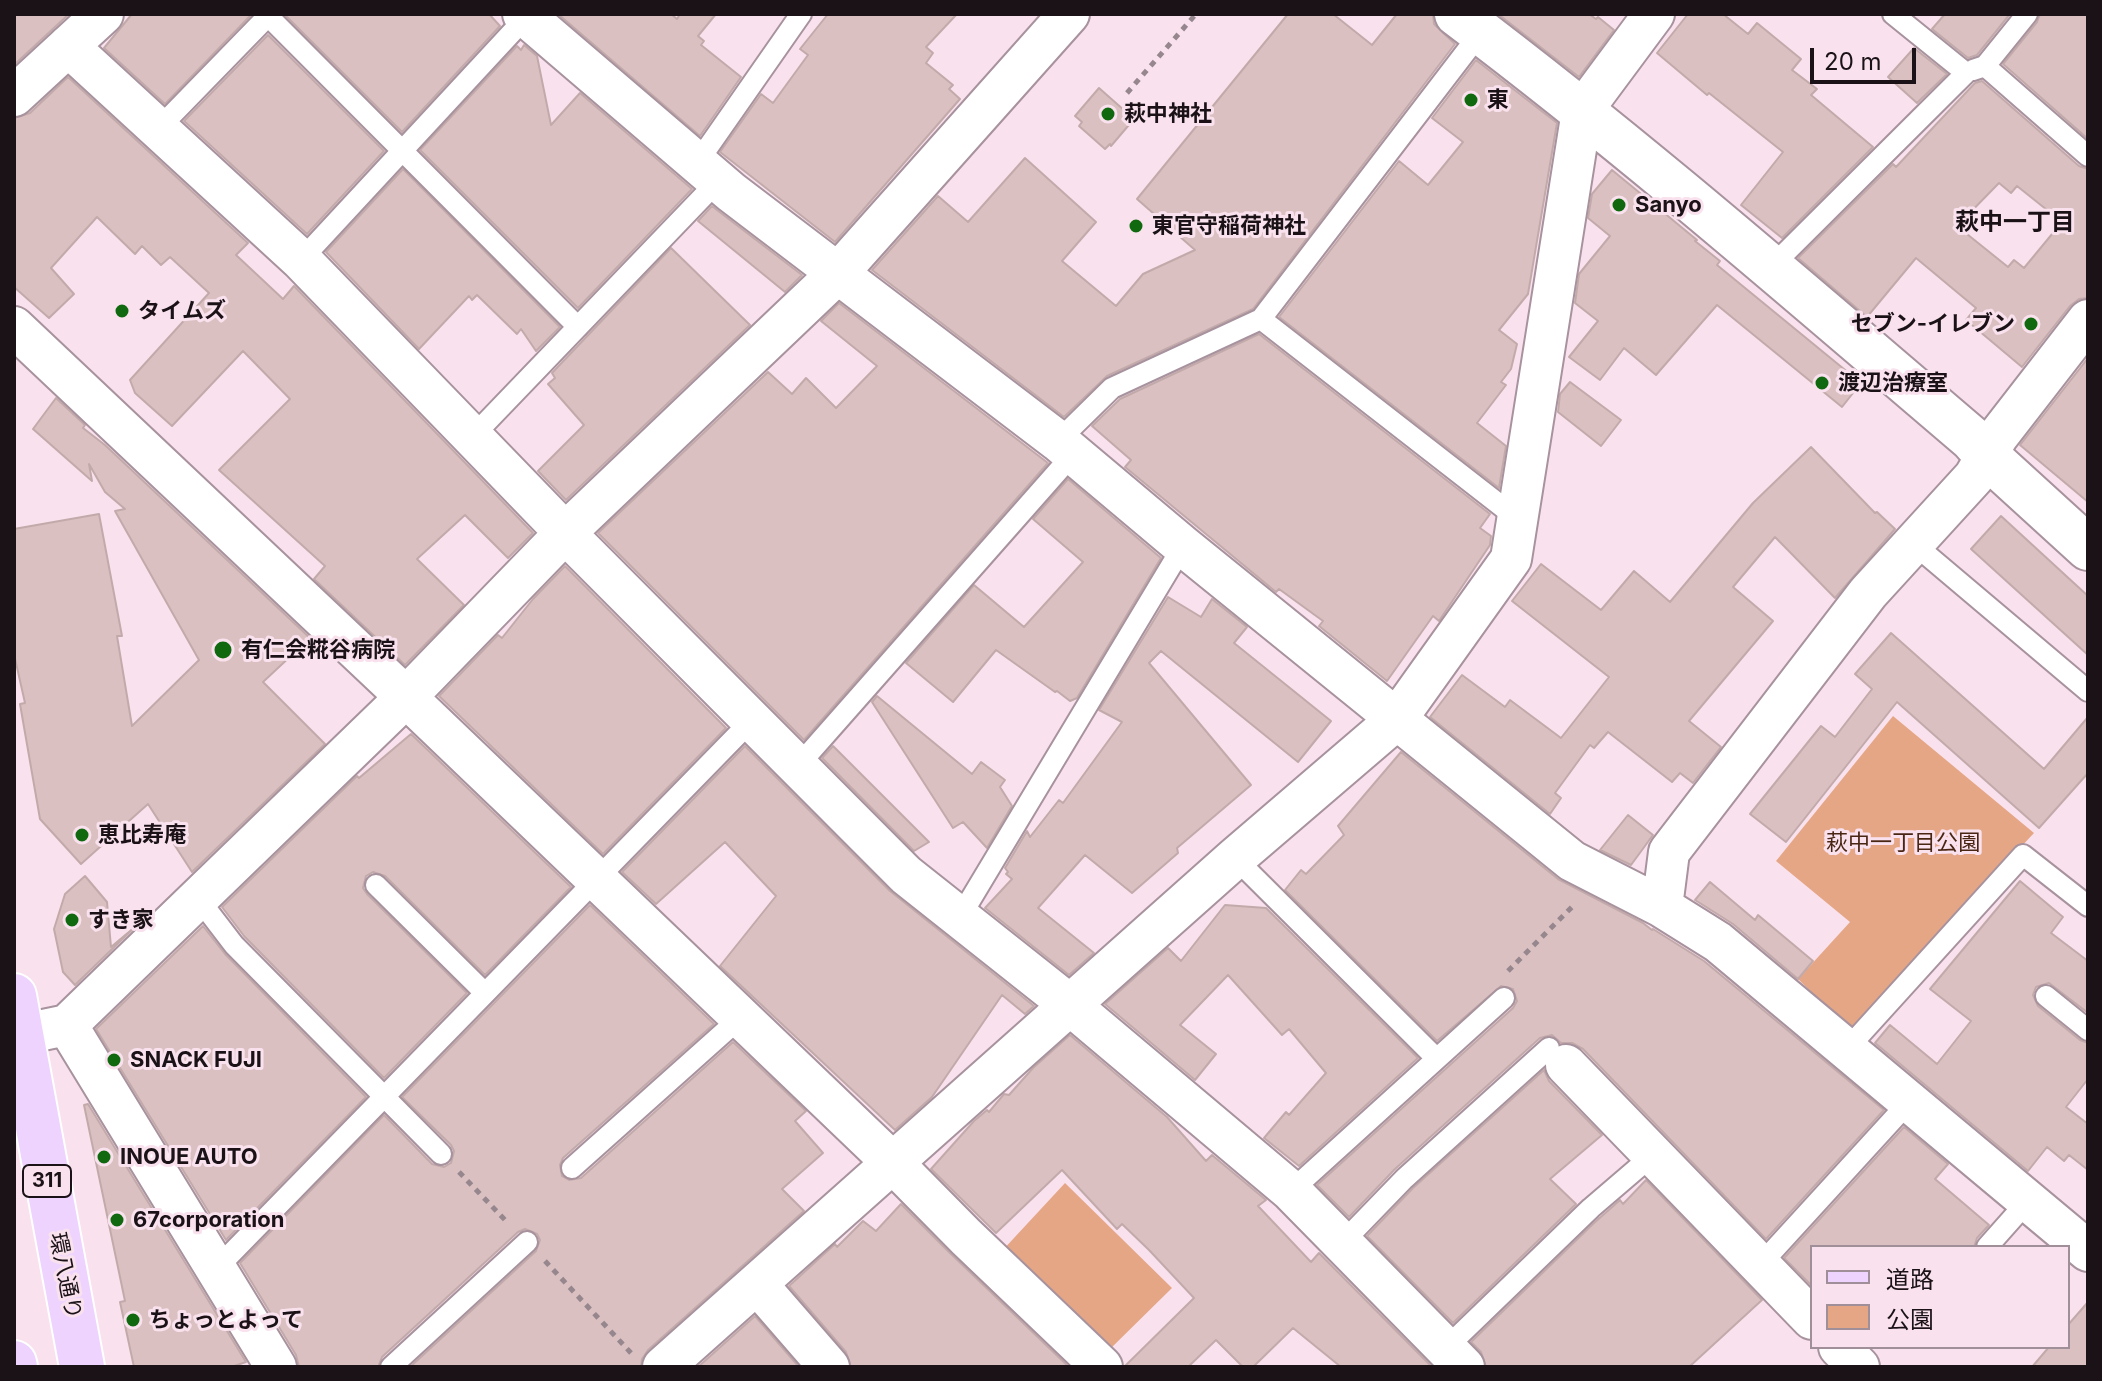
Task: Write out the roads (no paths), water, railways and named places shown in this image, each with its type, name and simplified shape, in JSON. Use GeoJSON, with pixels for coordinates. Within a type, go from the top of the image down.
{"type":"FeatureCollection","features":[{"type":"Feature","properties":{"kind":"main road","name":"環八通り"},"geometry":{"type":"LineString","coordinates":[[16,1022],[82,1367]]}},
{"type":"Feature","properties":{"kind":"street"},"geometry":{"type":"LineString","coordinates":[[14,96],[103,14]]}},
{"type":"Feature","properties":{"kind":"street"},"geometry":{"type":"LineString","coordinates":[[16,1022],[67,1025],[406,697],[566,532],[839,272],[1069,14]]}},
{"type":"Feature","properties":{"kind":"street"},"geometry":{"type":"LineString","coordinates":[[663,1367],[1235,858],[1396,720],[1511,559],[1582,111],[1654,14]]}},
{"type":"Feature","properties":{"kind":"street"},"geometry":{"type":"LineString","coordinates":[[526,15],[707,172],[1066,447],[1183,546],[1572,861],[1662,907],[1718,942],[2088,1251]]}},
{"type":"Feature","properties":{"kind":"street"},"geometry":{"type":"LineString","coordinates":[[1469,23],[1582,111],[1771,267],[1972,439],[2088,548]]}},
{"type":"Feature","properties":{"kind":"street"},"geometry":{"type":"LineString","coordinates":[[68,46],[301,260],[906,875],[1070,1005],[1291,1191],[1455,1358]]}},
{"type":"Feature","properties":{"kind":"street"},"geometry":{"type":"LineString","coordinates":[[1662,907],[1669,852],[1868,593],[1974,477],[1986,455],[2088,320]]}},
{"type":"Feature","properties":{"kind":"street"},"geometry":{"type":"LineString","coordinates":[[14,327],[406,697],[1102,1367]]}},
{"type":"Feature","properties":{"kind":"street"},"geometry":{"type":"LineString","coordinates":[[67,1025],[276,1367]]}},
{"type":"Feature","properties":{"kind":"street"},"geometry":{"type":"LineString","coordinates":[[1558,1056],[1810,1317]]}},
{"type":"Feature","properties":{"kind":"street"},"geometry":{"type":"LineString","coordinates":[[757,1284],[829,1367]]}},
{"type":"Feature","properties":{"kind":"street"},"geometry":{"type":"LineString","coordinates":[[1841,1349],[1859,1367]]}},
{"type":"Feature","properties":{"kind":"lane"},"geometry":{"type":"LineString","coordinates":[[473,436],[578,327],[707,172],[801,14]]}},
{"type":"Feature","properties":{"kind":"lane"},"geometry":{"type":"LineString","coordinates":[[1893,14],[1975,69],[2088,156]]}},
{"type":"Feature","properties":{"kind":"lane"},"geometry":{"type":"LineString","coordinates":[[1771,267],[1975,69],[2027,14]]}},
{"type":"Feature","properties":{"kind":"lane"},"geometry":{"type":"LineString","coordinates":[[301,260],[526,15]]}},
{"type":"Feature","properties":{"kind":"lane"},"geometry":{"type":"LineString","coordinates":[[158,129],[268,16],[578,327]]}},
{"type":"Feature","properties":{"kind":"lane"},"geometry":{"type":"LineString","coordinates":[[797,767],[1112,388],[1261,319],[1469,23]]}},
{"type":"Feature","properties":{"kind":"lane"},"geometry":{"type":"LineString","coordinates":[[1261,319],[1518,519]]}},
{"type":"Feature","properties":{"kind":"lane"},"geometry":{"type":"LineString","coordinates":[[1914,544],[2088,691]]}},
{"type":"Feature","properties":{"kind":"lane"},"geometry":{"type":"LineString","coordinates":[[960,917],[1183,546]]}},
{"type":"Feature","properties":{"kind":"lane"},"geometry":{"type":"LineString","coordinates":[[216,1269],[752,720]]}},
{"type":"Feature","properties":{"kind":"lane"},"geometry":{"type":"LineString","coordinates":[[1847,1049],[2023,855],[2088,906]]}},
{"type":"Feature","properties":{"kind":"lane"},"geometry":{"type":"LineString","coordinates":[[1235,858],[1436,1058]]}},
{"type":"Feature","properties":{"kind":"lane"},"geometry":{"type":"LineString","coordinates":[[376,885],[485,993]]}},
{"type":"Feature","properties":{"kind":"lane"},"geometry":{"type":"LineString","coordinates":[[198,898],[234,945],[441,1154]]}},
{"type":"Feature","properties":{"kind":"lane"},"geometry":{"type":"LineString","coordinates":[[2046,996],[2088,1030]]}},
{"type":"Feature","properties":{"kind":"lane"},"geometry":{"type":"LineString","coordinates":[[1291,1191],[1504,998]]}},
{"type":"Feature","properties":{"kind":"lane"},"geometry":{"type":"LineString","coordinates":[[572,1168],[740,1018]]}},
{"type":"Feature","properties":{"kind":"lane"},"geometry":{"type":"LineString","coordinates":[[1343,1242],[1404,1179],[1558,1056]]}},
{"type":"Feature","properties":{"kind":"lane"},"geometry":{"type":"LineString","coordinates":[[1760,1265],[1908,1103]]}},
{"type":"Feature","properties":{"kind":"lane"},"geometry":{"type":"LineString","coordinates":[[1455,1358],[1591,1208],[1654,1154]]}},
{"type":"Feature","properties":{"kind":"lane"},"geometry":{"type":"LineString","coordinates":[[1989,1245],[2027,1202]]}},
{"type":"Feature","properties":{"kind":"lane"},"geometry":{"type":"LineString","coordinates":[[391,1367],[527,1242]]}},
{"type":"Feature","properties":{"kind":"place","name":"東"},"geometry":{"type":"Point","coordinates":[1471,100]}},
{"type":"Feature","properties":{"kind":"place","name":"萩中神社"},"geometry":{"type":"Point","coordinates":[1108,114]}},
{"type":"Feature","properties":{"kind":"place","name":"Sanyo"},"geometry":{"type":"Point","coordinates":[1619,205]}},
{"type":"Feature","properties":{"kind":"place","name":"東官守稲荷神社"},"geometry":{"type":"Point","coordinates":[1136,226]}},
{"type":"Feature","properties":{"kind":"place","name":"タイムズ"},"geometry":{"type":"Point","coordinates":[122,311]}},
{"type":"Feature","properties":{"kind":"place","name":"セブン-イレブン"},"geometry":{"type":"Point","coordinates":[2031,324]}},
{"type":"Feature","properties":{"kind":"place","name":"渡辺治療室"},"geometry":{"type":"Point","coordinates":[1822,383]}},
{"type":"Feature","properties":{"kind":"place","name":"有仁会糀谷病院"},"geometry":{"type":"Point","coordinates":[223,650]}},
{"type":"Feature","properties":{"kind":"place","name":"恵比寿庵"},"geometry":{"type":"Point","coordinates":[82,835]}},
{"type":"Feature","properties":{"kind":"place","name":"すき家"},"geometry":{"type":"Point","coordinates":[72,920]}},
{"type":"Feature","properties":{"kind":"place","name":"SNACK FUJI"},"geometry":{"type":"Point","coordinates":[114,1060]}},
{"type":"Feature","properties":{"kind":"place","name":"INOUE AUTO"},"geometry":{"type":"Point","coordinates":[104,1157]}},
{"type":"Feature","properties":{"kind":"place","name":"67corporation"},"geometry":{"type":"Point","coordinates":[117,1220]}},
{"type":"Feature","properties":{"kind":"place","name":"ちょっとよって"},"geometry":{"type":"Point","coordinates":[133,1320]}},
{"type":"Feature","properties":{"kind":"district","name":"萩中一丁目"},"geometry":{"type":"Point","coordinates":[2015,223]}},
{"type":"Feature","properties":{"kind":"park label","name":"萩中一丁目公園"},"geometry":{"type":"Point","coordinates":[1903,843]}}]}
